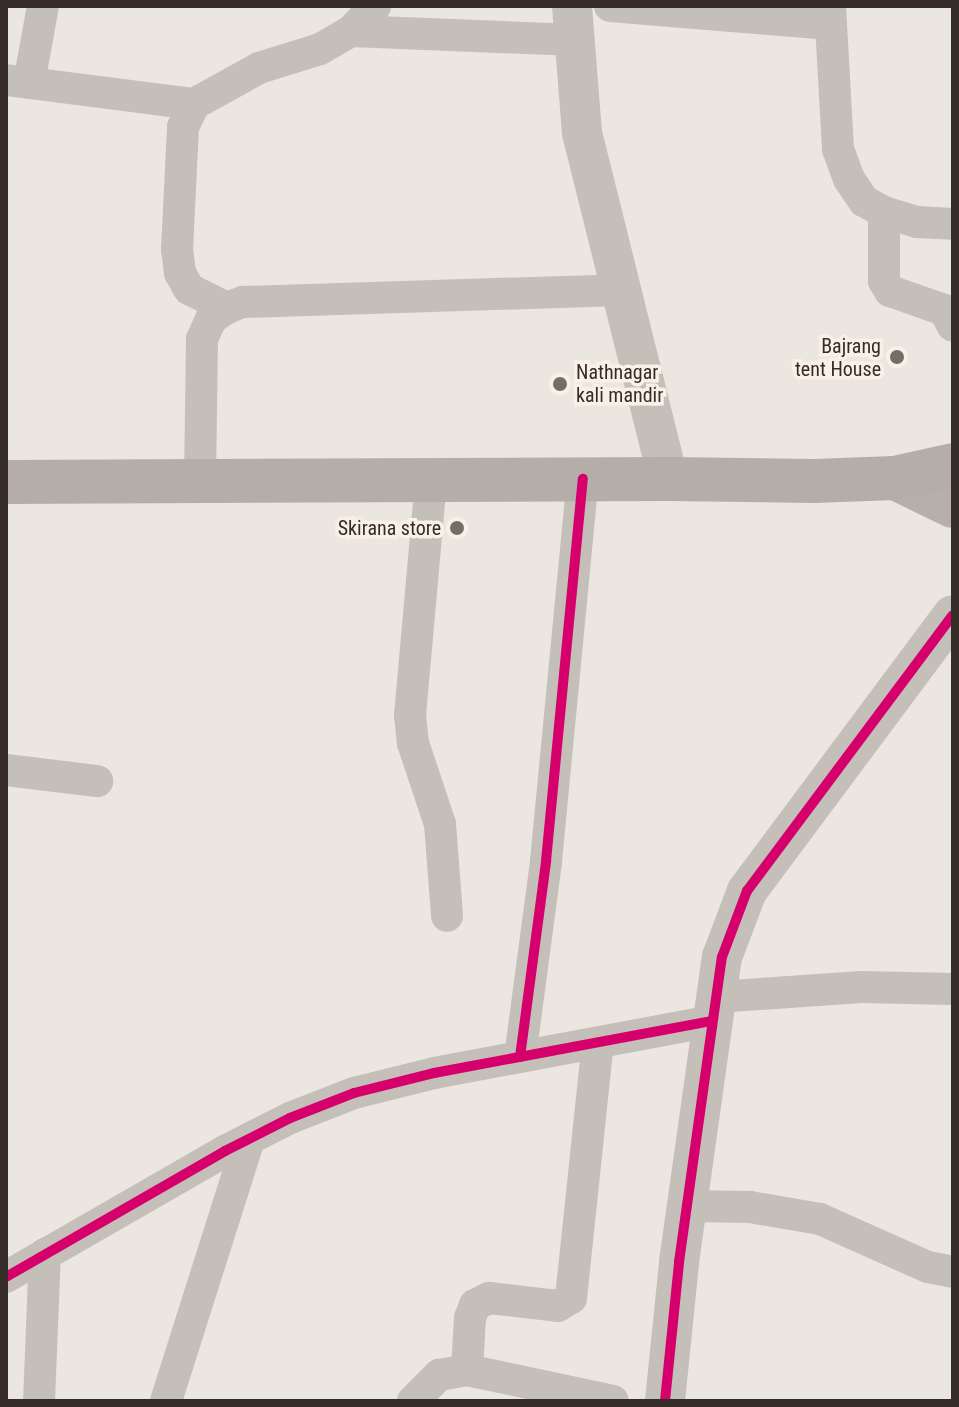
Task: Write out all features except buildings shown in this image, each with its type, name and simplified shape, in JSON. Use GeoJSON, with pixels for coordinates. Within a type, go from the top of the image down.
{"type":"FeatureCollection","features":[{"type":"Feature","properties":{"kind":"main road"},"geometry":{"type":"LineString","coordinates":[[6,482],[814,481],[895,478],[953,465]]}},
{"type":"Feature","properties":{"kind":"main road"},"geometry":{"type":"LineString","coordinates":[[895,478],[953,506]]}},
{"type":"Feature","properties":{"kind":"street"},"geometry":{"type":"LineString","coordinates":[[43,6],[17,81],[194,104]]}},
{"type":"Feature","properties":{"kind":"street"},"geometry":{"type":"LineString","coordinates":[[227,308],[189,289],[180,273],[177,250],[183,127],[194,104],[259,68],[320,49],[351,31],[375,6]]}},
{"type":"Feature","properties":{"kind":"street"},"geometry":{"type":"LineString","coordinates":[[610,6],[830,15],[838,149],[849,179],[864,201],[884,212],[917,222],[953,224]]}},
{"type":"Feature","properties":{"kind":"street"},"geometry":{"type":"LineString","coordinates":[[351,31],[573,23],[582,133],[668,479]]}},
{"type":"Feature","properties":{"kind":"street"},"geometry":{"type":"LineString","coordinates":[[884,212],[884,281],[890,291],[944,310],[953,326]]}},
{"type":"Feature","properties":{"kind":"street"},"geometry":{"type":"LineString","coordinates":[[200,481],[202,339],[211,319],[227,308],[243,302],[621,290]]}},
{"type":"Feature","properties":{"kind":"street"},"geometry":{"type":"LineString","coordinates":[[520,1057],[546,861],[583,479]]}},
{"type":"Feature","properties":{"kind":"street"},"geometry":{"type":"LineString","coordinates":[[431,480],[410,715],[413,743],[440,824],[447,916]]}},
{"type":"Feature","properties":{"kind":"street"},"geometry":{"type":"LineString","coordinates":[[665,1401],[679,1262],[722,957],[747,891],[953,615]]}},
{"type":"Feature","properties":{"kind":"street"},"geometry":{"type":"LineString","coordinates":[[6,770],[97,781]]}},
{"type":"Feature","properties":{"kind":"street"},"geometry":{"type":"LineString","coordinates":[[6,1277],[249,1139],[290,1118],[354,1093],[434,1073],[598,1042],[714,1009],[862,987],[953,989]]}},
{"type":"Feature","properties":{"kind":"street"},"geometry":{"type":"LineString","coordinates":[[467,1370],[470,1318],[475,1305],[489,1298],[558,1306],[571,1298],[598,1042]]}},
{"type":"Feature","properties":{"kind":"street"},"geometry":{"type":"LineString","coordinates":[[166,1401],[249,1139]]}},
{"type":"Feature","properties":{"kind":"street"},"geometry":{"type":"LineString","coordinates":[[689,1206],[750,1207],[820,1219],[928,1267],[953,1272]]}},
{"type":"Feature","properties":{"kind":"street"},"geometry":{"type":"LineString","coordinates":[[39,1401],[45,1254]]}},
{"type":"Feature","properties":{"kind":"street"},"geometry":{"type":"LineString","coordinates":[[413,1401],[439,1375],[467,1370],[558,1395],[613,1401]]}},
{"type":"Feature","properties":{"kind":"cycle path"},"geometry":{"type":"LineString","coordinates":[[520,1057],[546,861],[583,479]]}},
{"type":"Feature","properties":{"kind":"cycle path"},"geometry":{"type":"LineString","coordinates":[[665,1401],[679,1262],[722,957],[747,891],[953,615]]}},
{"type":"Feature","properties":{"kind":"cycle path"},"geometry":{"type":"LineString","coordinates":[[6,1277],[225,1151],[290,1118],[354,1093],[434,1073],[712,1021]]}},
{"type":"Feature","properties":{"kind":"place","name":"Bajrang tent House"},"geometry":{"type":"Point","coordinates":[897,357]}},
{"type":"Feature","properties":{"kind":"place","name":"Nathnagar kali mandir"},"geometry":{"type":"Point","coordinates":[560,384]}},
{"type":"Feature","properties":{"kind":"place","name":"Skirana store"},"geometry":{"type":"Point","coordinates":[457,528]}}]}
